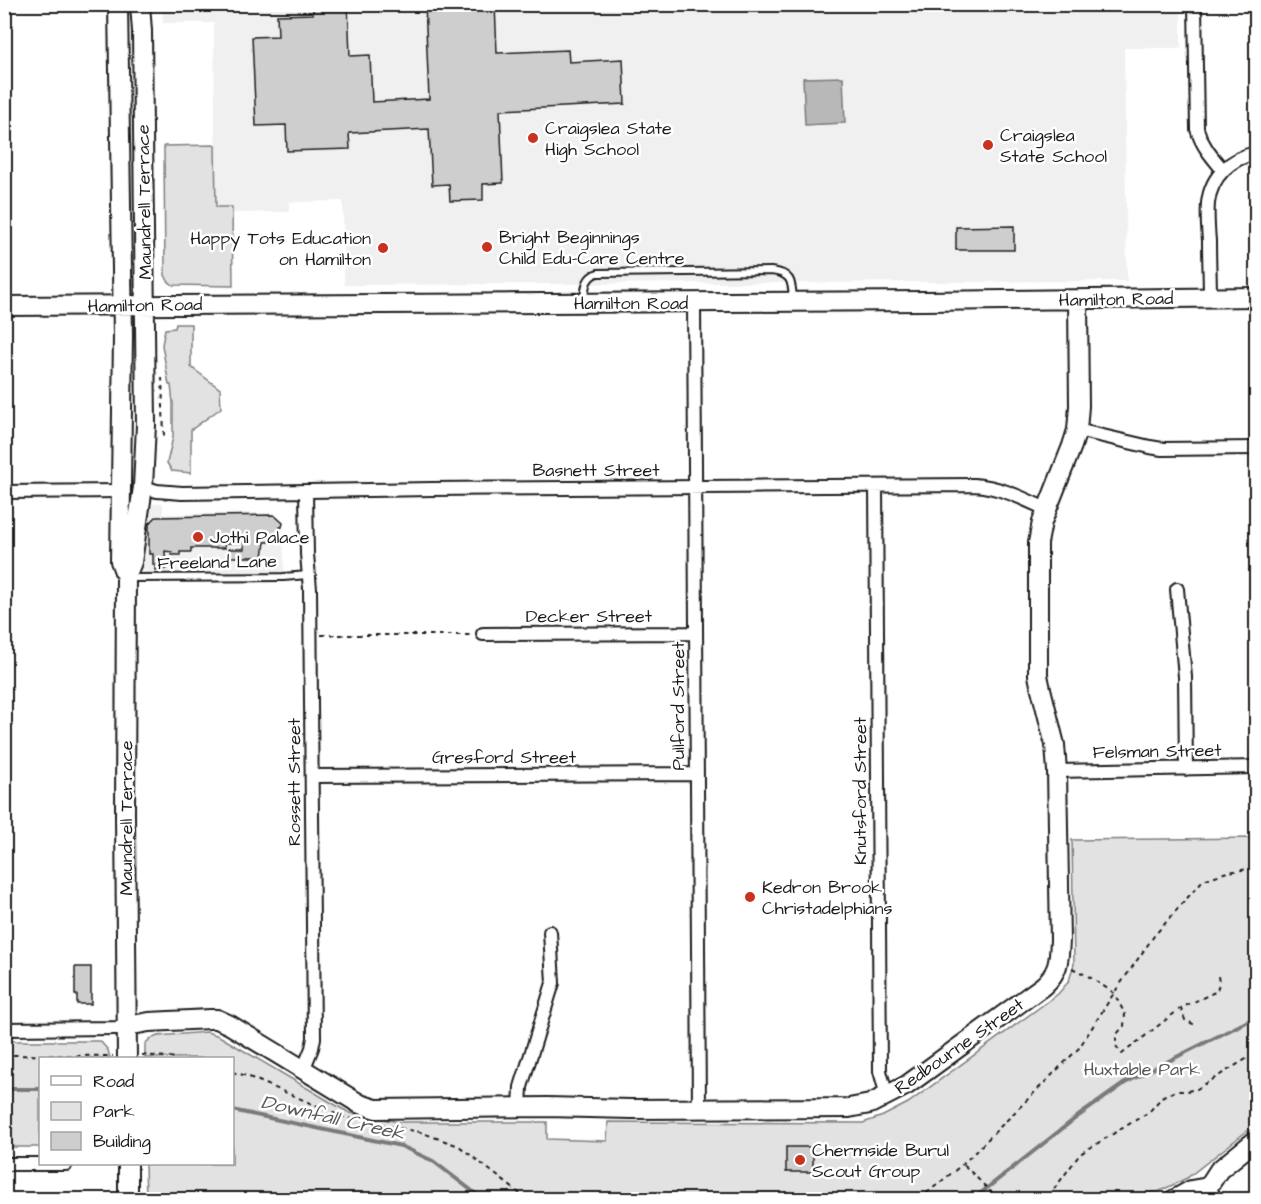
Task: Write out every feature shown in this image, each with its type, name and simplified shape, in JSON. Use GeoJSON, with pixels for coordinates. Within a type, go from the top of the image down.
{"type":"FeatureCollection","features":[{"type":"Feature","properties":{"kind":"main road","name":"Maundrell Terrace"},"geometry":{"type":"LineString","coordinates":[[118,4],[122,305],[120,561],[126,577],[127,1056]]}},
{"type":"Feature","properties":{"kind":"main road","name":"Maundrell Terrace"},"geometry":{"type":"LineString","coordinates":[[126,577],[132,562],[143,488],[146,425],[140,4]]}},
{"type":"Feature","properties":{"kind":"main road","name":"Hamilton Road"},"geometry":{"type":"LineString","coordinates":[[4,306],[694,303],[1257,297]]}},
{"type":"Feature","properties":{"kind":"main road"},"geometry":{"type":"LineString","coordinates":[[1058,965],[1060,940],[1057,771],[1055,745],[1038,675],[1038,543],[1046,509],[1077,430],[1079,406],[1078,300]]}},
{"type":"Feature","properties":{"kind":"main road","name":"Redbourne Street"},"geometry":{"type":"LineString","coordinates":[[127,1026],[149,1022],[217,1019],[231,1025],[360,1104],[376,1109],[849,1108],[866,1106],[920,1077],[1043,987],[1055,973],[1058,965]]}},
{"type":"Feature","properties":{"kind":"main road"},"geometry":{"type":"LineString","coordinates":[[1173,1200],[1191,1190],[1212,1193],[1212,1181],[1216,1172],[1257,1140]]}},
{"type":"Feature","properties":{"kind":"main road"},"geometry":{"type":"LineString","coordinates":[[128,1165],[128,1200]]}},
{"type":"Feature","properties":{"kind":"street"},"geometry":{"type":"LineString","coordinates":[[1195,4],[1197,129],[1200,140],[1223,170]]}},
{"type":"Feature","properties":{"kind":"street"},"geometry":{"type":"LineString","coordinates":[[1210,297],[1208,203],[1214,184],[1223,170],[1234,161],[1257,153]]}},
{"type":"Feature","properties":{"kind":"street","name":"Pullford Street"},"geometry":{"type":"LineString","coordinates":[[694,303],[699,1108]]}},
{"type":"Feature","properties":{"kind":"street"},"geometry":{"type":"LineString","coordinates":[[1077,430],[1162,449],[1257,448]]}},
{"type":"Feature","properties":{"kind":"street","name":"Knutsford Street"},"geometry":{"type":"LineString","coordinates":[[876,486],[880,1071],[887,1096]]}},
{"type":"Feature","properties":{"kind":"street","name":"Basnett Street"},"geometry":{"type":"LineString","coordinates":[[143,488],[182,493],[432,489],[987,486],[1005,491],[1046,509]]}},
{"type":"Feature","properties":{"kind":"street"},"geometry":{"type":"LineString","coordinates":[[4,492],[121,491]]}},
{"type":"Feature","properties":{"kind":"street","name":"Rossett Street"},"geometry":{"type":"LineString","coordinates":[[303,1070],[314,1038],[310,635],[306,491]]}},
{"type":"Feature","properties":{"kind":"street"},"geometry":{"type":"LineString","coordinates":[[1177,589],[1185,677],[1186,769]]}},
{"type":"Feature","properties":{"kind":"street","name":"Decker Street"},"geometry":{"type":"LineString","coordinates":[[483,634],[695,633]]}},
{"type":"Feature","properties":{"kind":"street","name":"Felsman Street"},"geometry":{"type":"LineString","coordinates":[[1057,771],[1257,767]]}},
{"type":"Feature","properties":{"kind":"street","name":"Gresford Street"},"geometry":{"type":"LineString","coordinates":[[312,776],[696,774]]}},
{"type":"Feature","properties":{"kind":"street"},"geometry":{"type":"LineString","coordinates":[[520,1108],[521,1087],[553,983],[550,932]]}},
{"type":"Feature","properties":{"kind":"street"},"geometry":{"type":"LineString","coordinates":[[4,1029],[127,1026]]}},
{"type":"Feature","properties":{"kind":"street"},"geometry":{"type":"LineString","coordinates":[[4,1164],[39,1164]]}},
{"type":"Feature","properties":{"kind":"lane"},"geometry":{"type":"LineString","coordinates":[[583,303],[586,282],[598,273],[771,271],[783,274],[790,279],[793,302]]}},
{"type":"Feature","properties":{"kind":"lane","name":"Freeland Lane"},"geometry":{"type":"LineString","coordinates":[[126,577],[283,577],[309,574]]}},
{"type":"Feature","properties":{"kind":"path"},"geometry":{"type":"LineString","coordinates":[[310,635],[483,634]]}},
{"type":"Feature","properties":{"kind":"path"},"geometry":{"type":"LineString","coordinates":[[910,1200],[922,1197],[963,1164],[1079,1048],[1154,936],[1203,880],[1227,872],[1257,868]]}},
{"type":"Feature","properties":{"kind":"path"},"geometry":{"type":"LineString","coordinates":[[1058,965],[1070,967],[1114,993],[1125,1014],[1125,1026],[1116,1035],[1116,1046],[1122,1054],[1181,1008],[1217,991],[1218,976]]}},
{"type":"Feature","properties":{"kind":"path"},"geometry":{"type":"LineString","coordinates":[[1181,1008],[1185,1020],[1197,1026]]}},
{"type":"Feature","properties":{"kind":"path"},"geometry":{"type":"LineString","coordinates":[[1040,1200],[1052,1192],[1080,1154],[1149,1112],[1163,1096],[1176,1091],[1197,1089],[1257,1053]]}},
{"type":"Feature","properties":{"kind":"path"},"geometry":{"type":"LineString","coordinates":[[4,1055],[144,1057]]}},
{"type":"Feature","properties":{"kind":"path"},"geometry":{"type":"LineString","coordinates":[[234,1073],[343,1117],[364,1122]]}},
{"type":"Feature","properties":{"kind":"path"},"geometry":{"type":"LineString","coordinates":[[376,1124],[420,1132],[459,1146],[528,1200]]}},
{"type":"Feature","properties":{"kind":"path"},"geometry":{"type":"LineString","coordinates":[[963,1164],[993,1195],[1004,1200]]}},
{"type":"Feature","properties":{"kind":"shaded area"},"geometry":{"type":"Polygon","coordinates":[[[1179,4],[1181,48],[1124,48],[1127,281],[344,285],[343,201],[289,202],[289,212],[232,213],[232,207],[216,207],[214,23],[163,23],[162,5],[1179,4]]]}},
{"type":"Feature","properties":{"kind":"shaded area"},"geometry":{"type":"Polygon","coordinates":[[[843,77],[845,123],[805,125],[803,78],[843,77]]]}},
{"type":"Feature","properties":{"kind":"shaded area"},"geometry":{"type":"Polygon","coordinates":[[[163,503],[163,514],[274,513],[283,521],[284,572],[143,571],[139,564],[148,509],[154,504],[163,503]]]}},
{"type":"Feature","properties":{"kind":"green space"},"geometry":{"type":"Polygon","coordinates":[[[215,145],[216,207],[232,207],[233,286],[173,285],[165,275],[164,146],[215,145]]]}},
{"type":"Feature","properties":{"kind":"green space"},"geometry":{"type":"Polygon","coordinates":[[[176,324],[191,324],[191,367],[220,389],[221,408],[191,430],[191,473],[172,471],[167,463],[173,437],[173,403],[162,345],[165,329],[175,328],[176,324]]]}},
{"type":"Feature","properties":{"kind":"green space","name":"Huxtable Park"},"geometry":{"type":"Polygon","coordinates":[[[1256,838],[1256,1124],[1187,1178],[1158,1192],[1134,1199],[146,1199],[145,1165],[234,1165],[234,1057],[145,1057],[145,1044],[158,1036],[207,1032],[219,1036],[350,1113],[399,1122],[547,1122],[547,1139],[607,1141],[608,1122],[863,1123],[883,1116],[908,1103],[1058,994],[1069,981],[1074,964],[1072,840],[1256,838]]]}},
{"type":"Feature","properties":{"kind":"green space"},"geometry":{"type":"Polygon","coordinates":[[[4,1041],[100,1041],[108,1050],[110,1057],[39,1057],[39,1147],[5,1147],[4,1041]]]}},
{"type":"Feature","properties":{"kind":"building"},"geometry":{"type":"Polygon","coordinates":[[[313,4],[348,4],[350,56],[370,55],[372,102],[429,99],[425,4],[495,4],[497,53],[568,50],[569,62],[623,59],[625,104],[500,110],[503,183],[483,184],[483,200],[450,201],[449,184],[432,185],[429,129],[349,133],[350,149],[287,151],[286,125],[256,126],[252,37],[278,36],[277,15],[313,14],[313,4]]]}},
{"type":"Feature","properties":{"kind":"building"},"geometry":{"type":"Polygon","coordinates":[[[1014,226],[1014,250],[956,250],[956,227],[1014,226]]]}},
{"type":"Feature","properties":{"kind":"building"},"geometry":{"type":"Polygon","coordinates":[[[274,515],[283,523],[280,527],[280,542],[265,542],[263,557],[229,557],[229,549],[244,549],[244,543],[224,543],[225,548],[191,548],[191,552],[180,552],[180,555],[172,555],[172,552],[165,551],[166,569],[155,570],[153,554],[149,554],[149,524],[156,517],[274,515]]]}},
{"type":"Feature","properties":{"kind":"building"},"geometry":{"type":"Polygon","coordinates":[[[75,967],[91,967],[91,1004],[77,1004],[75,967]]]}},
{"type":"Feature","properties":{"kind":"building","name":"Chermside Burul Scout Group"},"geometry":{"type":"Polygon","coordinates":[[[786,1147],[813,1147],[813,1172],[786,1172],[786,1147]]]}},
{"type":"Feature","properties":{"kind":"waterway","name":"Downfall Creek"},"geometry":{"type":"LineString","coordinates":[[972,1200],[1077,1117],[1125,1083],[1256,1017]]}},
{"type":"Feature","properties":{"kind":"waterway","name":"Downfall Creek"},"geometry":{"type":"LineString","coordinates":[[4,1089],[39,1089]]}},
{"type":"Feature","properties":{"kind":"waterway","name":"Downfall Creek"},"geometry":{"type":"LineString","coordinates":[[234,1110],[401,1146],[433,1161],[484,1200]]}},
{"type":"Feature","properties":{"kind":"place","name":"Craigslea State High School"},"geometry":{"type":"Point","coordinates":[533,138]}},
{"type":"Feature","properties":{"kind":"place","name":"Craigslea State School"},"geometry":{"type":"Point","coordinates":[988,145]}},
{"type":"Feature","properties":{"kind":"place","name":"Bright Beginnings Child Edu-Care Centre"},"geometry":{"type":"Point","coordinates":[487,247]}},
{"type":"Feature","properties":{"kind":"place","name":"Happy Tots Education on Hamilton"},"geometry":{"type":"Point","coordinates":[383,248]}},
{"type":"Feature","properties":{"kind":"place","name":"Jothi Palace"},"geometry":{"type":"Point","coordinates":[198,537]}},
{"type":"Feature","properties":{"kind":"place","name":"Kedron Brook Christadelphians"},"geometry":{"type":"Point","coordinates":[750,897]}},
{"type":"Feature","properties":{"kind":"place","name":"Chermside Burul Scout Group"},"geometry":{"type":"Point","coordinates":[800,1160]}}]}
